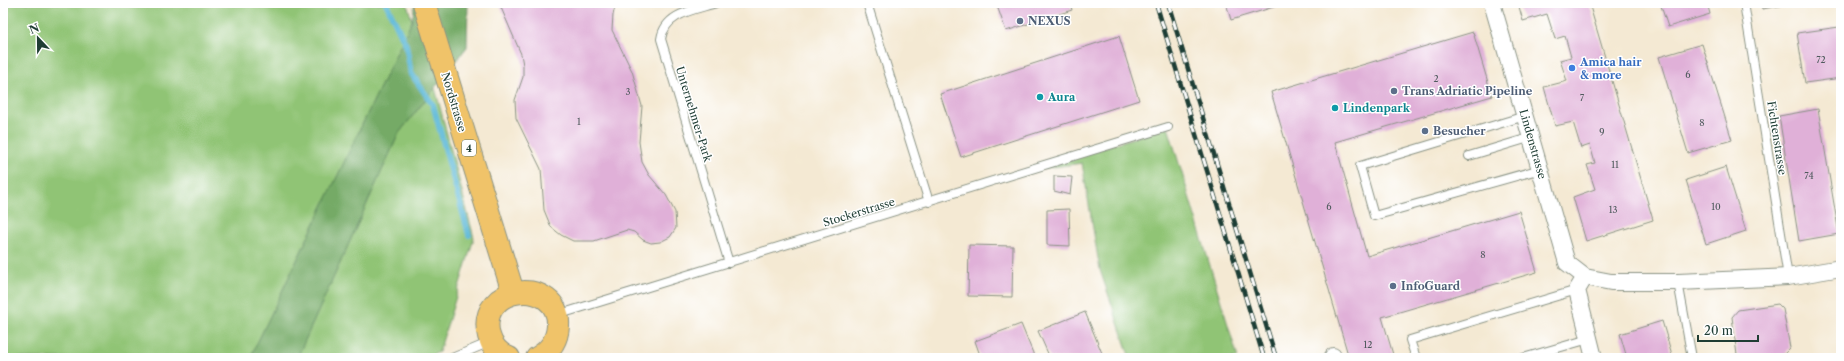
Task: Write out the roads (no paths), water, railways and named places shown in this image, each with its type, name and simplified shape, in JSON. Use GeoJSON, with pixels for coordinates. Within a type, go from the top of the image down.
{"type":"FeatureCollection","features":[{"type":"Feature","properties":{"kind":"main road","name":"Nordstrasse"},"geometry":{"type":"LineString","coordinates":[[424,3],[513,292]]}},
{"type":"Feature","properties":{"kind":"main road"},"geometry":{"type":"LineString","coordinates":[[509,358],[497,350],[491,341],[488,329],[489,318],[494,306],[502,298],[513,292],[525,291],[537,294],[547,300],[556,315],[558,322],[558,334],[553,345],[545,354],[537,358]]}},
{"type":"Feature","properties":{"kind":"street","name":"Lindenstrasse"},"geometry":{"type":"LineString","coordinates":[[1492,3],[1532,137],[1567,263],[1581,284],[1611,282],[1678,282],[1788,277],[1841,268]]}},
{"type":"Feature","properties":{"kind":"street"},"geometry":{"type":"LineString","coordinates":[[1581,284],[1589,339],[1594,358]]}},
{"type":"Feature","properties":{"kind":"lane","name":"Unternehmer-Park"},"geometry":{"type":"LineString","coordinates":[[716,3],[679,15],[669,20],[662,32],[661,39],[729,263]]}},
{"type":"Feature","properties":{"kind":"lane"},"geometry":{"type":"LineString","coordinates":[[868,3],[928,202]]}},
{"type":"Feature","properties":{"kind":"lane","name":"Fichtenstrasse"},"geometry":{"type":"LineString","coordinates":[[1744,3],[1788,277]]}},
{"type":"Feature","properties":{"kind":"lane"},"geometry":{"type":"LineString","coordinates":[[1525,116],[1360,166],[1374,216],[1541,169]]}},
{"type":"Feature","properties":{"kind":"lane","name":"Stockerstrasse"},"geometry":{"type":"LineString","coordinates":[[556,315],[928,202],[1168,127]]}},
{"type":"Feature","properties":{"kind":"lane"},"geometry":{"type":"LineString","coordinates":[[1469,156],[1532,137]]}},
{"type":"Feature","properties":{"kind":"lane"},"geometry":{"type":"LineString","coordinates":[[1678,282],[1692,358]]}},
{"type":"Feature","properties":{"kind":"lane"},"geometry":{"type":"LineString","coordinates":[[1416,358],[1410,340],[1581,284]]}},
{"type":"Feature","properties":{"kind":"lane"},"geometry":{"type":"LineString","coordinates":[[1523,358],[1589,339]]}},
{"type":"Feature","properties":{"kind":"lane"},"geometry":{"type":"LineString","coordinates":[[452,358],[491,341]]}},
{"type":"Feature","properties":{"kind":"waterway"},"geometry":{"type":"LineString","coordinates":[[386,3],[406,45],[411,73],[433,105],[469,235]]}},
{"type":"Feature","properties":{"kind":"railway"},"geometry":{"type":"LineString","coordinates":[[1156,3],[1264,358]]}},
{"type":"Feature","properties":{"kind":"railway"},"geometry":{"type":"LineString","coordinates":[[1168,3],[1276,358]]}},
{"type":"Feature","properties":{"kind":"place","name":"NEXUS"},"geometry":{"type":"Point","coordinates":[1020,21]}},
{"type":"Feature","properties":{"kind":"place","name":"Amica hair & more"},"geometry":{"type":"Point","coordinates":[1572,68]}},
{"type":"Feature","properties":{"kind":"place","name":"Trans Adriatic Pipeline"},"geometry":{"type":"Point","coordinates":[1394,91]}},
{"type":"Feature","properties":{"kind":"place","name":"Aura"},"geometry":{"type":"Point","coordinates":[1040,97]}},
{"type":"Feature","properties":{"kind":"place","name":"Lindenpark"},"geometry":{"type":"Point","coordinates":[1335,108]}},
{"type":"Feature","properties":{"kind":"place","name":"Besucher"},"geometry":{"type":"Point","coordinates":[1425,131]}},
{"type":"Feature","properties":{"kind":"place","name":"InfoGuard"},"geometry":{"type":"Point","coordinates":[1393,286]}}]}
